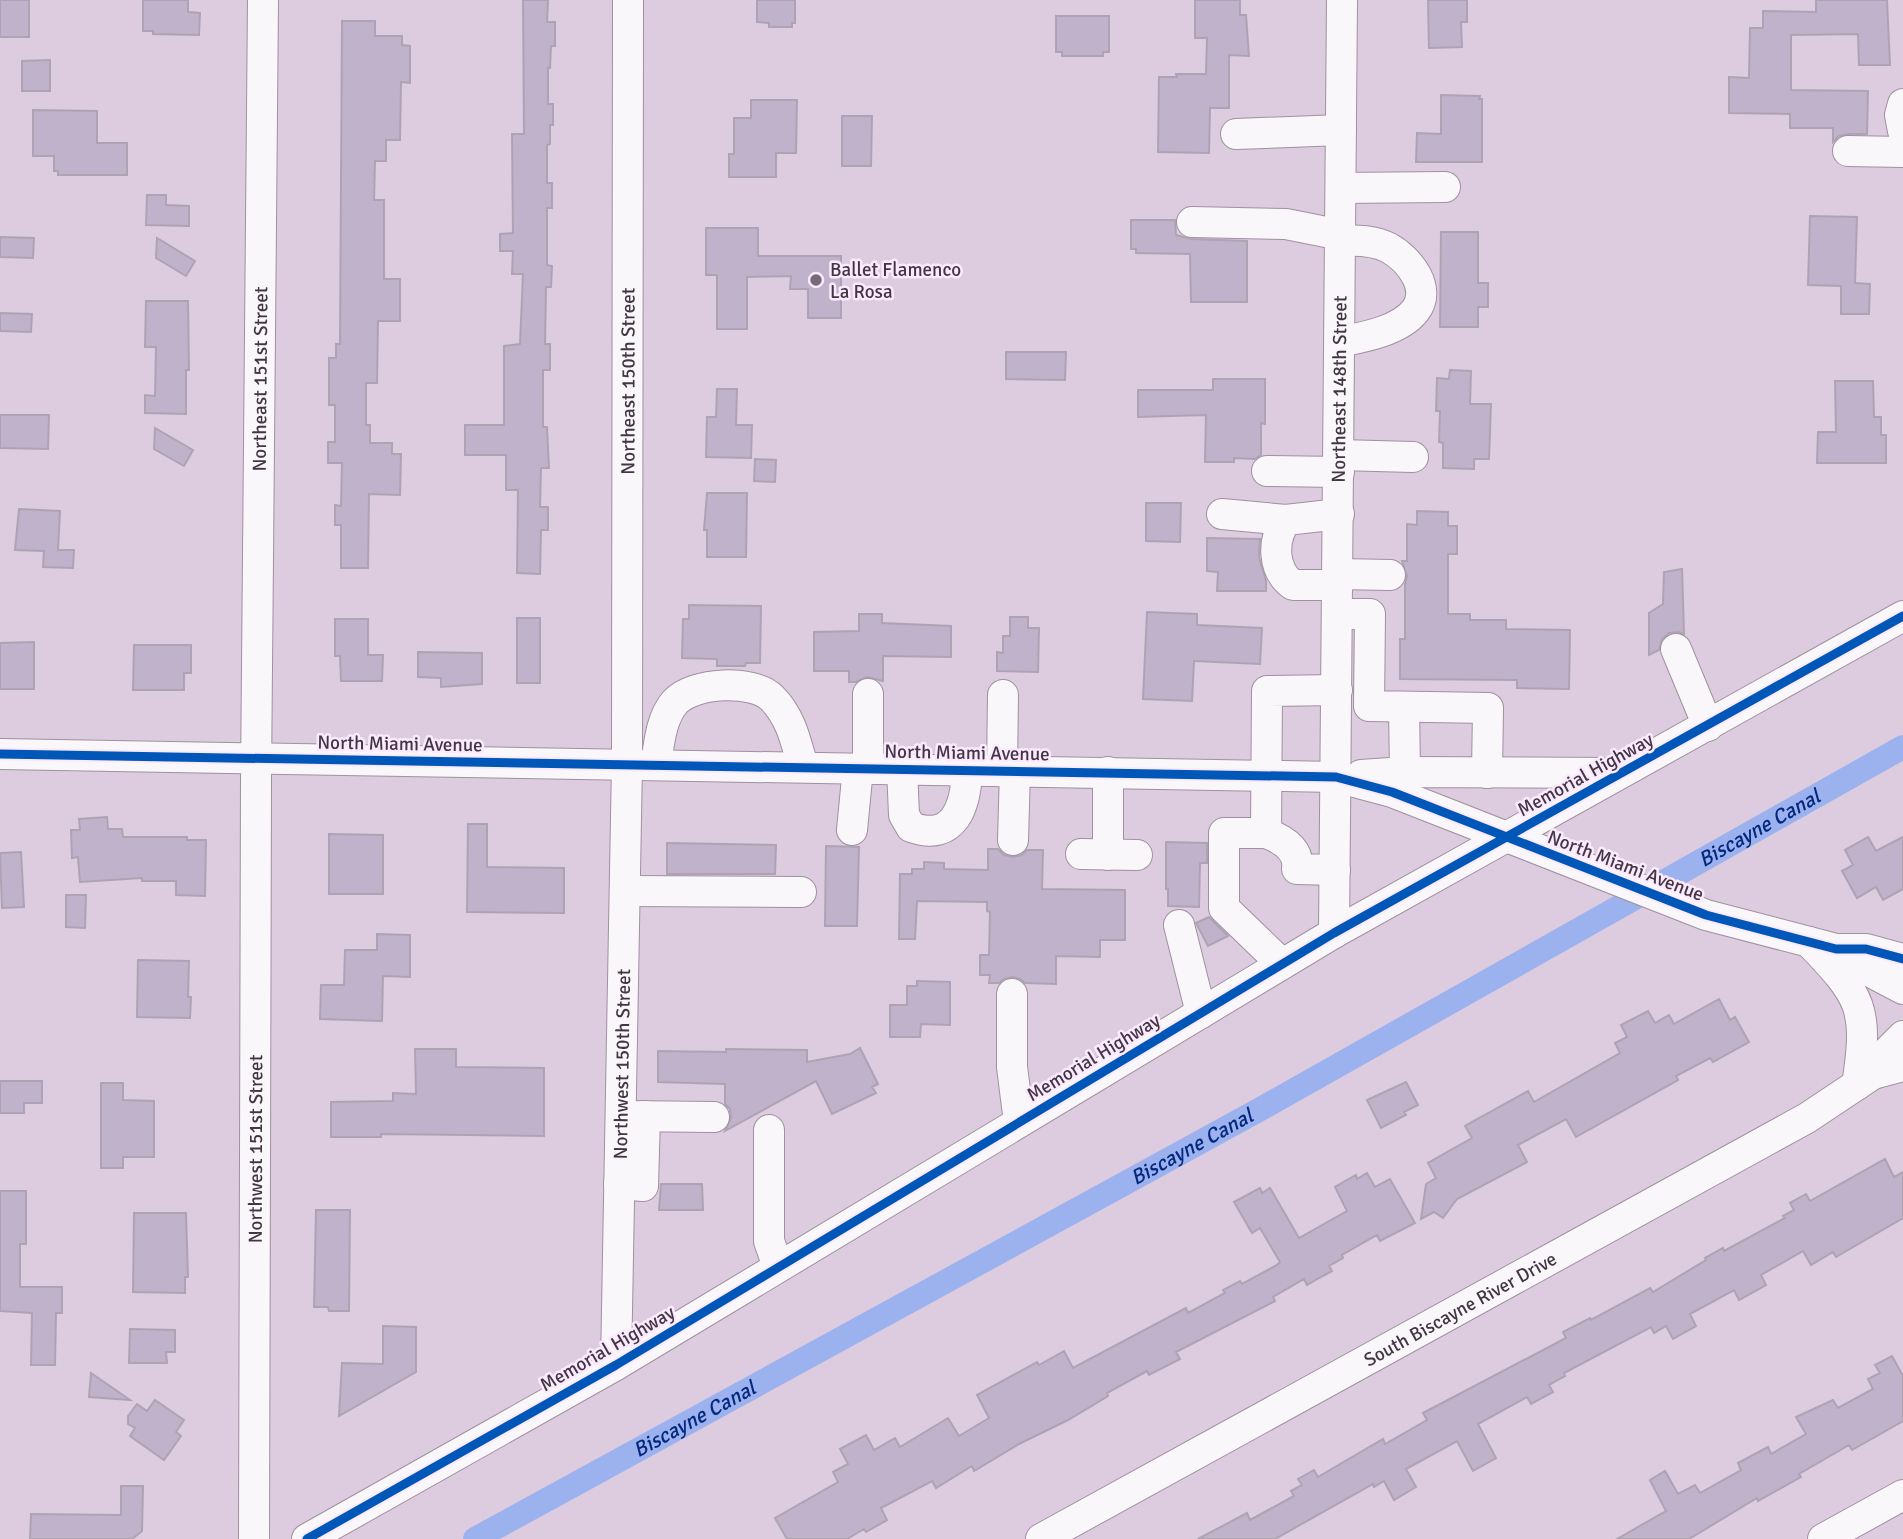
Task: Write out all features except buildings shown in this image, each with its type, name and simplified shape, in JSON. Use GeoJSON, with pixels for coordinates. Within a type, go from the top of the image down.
{"type":"FeatureCollection","features":[{"type":"Feature","properties":{"kind":"street","name":"Northeast 151st Street"},"geometry":{"type":"LineString","coordinates":[[256,758],[262,0]]}},
{"type":"Feature","properties":{"kind":"street","name":"Northeast 150th Street"},"geometry":{"type":"LineString","coordinates":[[628,0],[641,764]]}},
{"type":"Feature","properties":{"kind":"street","name":"Northeast 148th Street"},"geometry":{"type":"LineString","coordinates":[[1334,933],[1342,0]]}},
{"type":"Feature","properties":{"kind":"street"},"geometry":{"type":"LineString","coordinates":[[1903,104],[1900,116],[1903,131]]}},
{"type":"Feature","properties":{"kind":"street"},"geometry":{"type":"LineString","coordinates":[[1236,134],[1341,130]]}},
{"type":"Feature","properties":{"kind":"street"},"geometry":{"type":"LineString","coordinates":[[1848,151],[1903,152]]}},
{"type":"Feature","properties":{"kind":"street"},"geometry":{"type":"LineString","coordinates":[[1341,188],[1445,187]]}},
{"type":"Feature","properties":{"kind":"street"},"geometry":{"type":"LineString","coordinates":[[1192,222],[1286,225],[1341,238],[1371,241],[1390,248],[1415,270],[1420,286],[1417,309],[1406,320],[1362,337],[1340,342]]}},
{"type":"Feature","properties":{"kind":"street"},"geometry":{"type":"LineString","coordinates":[[1267,471],[1413,457]]}},
{"type":"Feature","properties":{"kind":"street"},"geometry":{"type":"LineString","coordinates":[[1223,514],[1286,520],[1339,514]]}},
{"type":"Feature","properties":{"kind":"street"},"geometry":{"type":"LineString","coordinates":[[1286,520],[1278,539],[1279,572],[1293,585],[1338,591],[1390,575]]}},
{"type":"Feature","properties":{"kind":"street"},"geometry":{"type":"LineString","coordinates":[[1338,591],[1370,614],[1368,706],[1488,708],[1488,773]]}},
{"type":"Feature","properties":{"kind":"street","name":"Memorial Highway"},"geometry":{"type":"LineString","coordinates":[[307,1539],[616,1365],[1334,933],[1903,616]]}},
{"type":"Feature","properties":{"kind":"street"},"geometry":{"type":"LineString","coordinates":[[1676,649],[1708,726]]}},
{"type":"Feature","properties":{"kind":"street"},"geometry":{"type":"LineString","coordinates":[[641,764],[675,703],[689,693],[734,684],[756,688],[772,697],[793,729],[803,767]]}},
{"type":"Feature","properties":{"kind":"street"},"geometry":{"type":"LineString","coordinates":[[1266,833],[1267,691],[1337,690]]}},
{"type":"Feature","properties":{"kind":"street"},"geometry":{"type":"LineString","coordinates":[[852,830],[863,768],[868,694]]}},
{"type":"Feature","properties":{"kind":"street"},"geometry":{"type":"LineString","coordinates":[[1003,695],[1013,840]]}},
{"type":"Feature","properties":{"kind":"street"},"geometry":{"type":"LineString","coordinates":[[1404,707],[1405,772]]}},
{"type":"Feature","properties":{"kind":"street","name":"North Miami Avenue"},"geometry":{"type":"LineString","coordinates":[[0,754],[1336,777],[1392,792],[1706,915],[1822,946],[1866,949],[1903,959]]}},
{"type":"Feature","properties":{"kind":"street","name":"Northwest 151st Street"},"geometry":{"type":"LineString","coordinates":[[254,1539],[256,758]]}},
{"type":"Feature","properties":{"kind":"street","name":"Northwest 150th Street"},"geometry":{"type":"LineString","coordinates":[[616,1365],[619,1184],[633,1116],[625,891],[641,764]]}},
{"type":"Feature","properties":{"kind":"street"},"geometry":{"type":"LineString","coordinates":[[902,768],[904,815],[911,827],[932,832],[952,822],[961,808],[966,790],[967,770]]}},
{"type":"Feature","properties":{"kind":"street"},"geometry":{"type":"LineString","coordinates":[[1108,772],[1109,855]]}},
{"type":"Feature","properties":{"kind":"street"},"geometry":{"type":"LineString","coordinates":[[1336,777],[1405,772],[1624,773]]}},
{"type":"Feature","properties":{"kind":"street"},"geometry":{"type":"LineString","coordinates":[[1282,964],[1224,908],[1224,833],[1266,833],[1283,839],[1296,856],[1297,869],[1335,870]]}},
{"type":"Feature","properties":{"kind":"street"},"geometry":{"type":"LineString","coordinates":[[625,891],[801,892]]}},
{"type":"Feature","properties":{"kind":"street"},"geometry":{"type":"LineString","coordinates":[[1180,925],[1201,1013]]}},
{"type":"Feature","properties":{"kind":"street","name":"North Miami Avenue"},"geometry":{"type":"LineString","coordinates":[[1822,946],[1903,989]]}},
{"type":"Feature","properties":{"kind":"street"},"geometry":{"type":"LineString","coordinates":[[1822,946],[1859,1009],[1865,1080]]}},
{"type":"Feature","properties":{"kind":"street"},"geometry":{"type":"LineString","coordinates":[[1012,994],[1012,1067],[1019,1122]]}},
{"type":"Feature","properties":{"kind":"street","name":"South Biscayne River Drive"},"geometry":{"type":"LineString","coordinates":[[1865,1080],[1903,1036]]}},
{"type":"Feature","properties":{"kind":"street","name":"South Biscayne River Drive"},"geometry":{"type":"LineString","coordinates":[[1041,1539],[1807,1118],[1865,1080],[1903,1066]]}},
{"type":"Feature","properties":{"kind":"street"},"geometry":{"type":"LineString","coordinates":[[633,1116],[714,1117]]}},
{"type":"Feature","properties":{"kind":"street"},"geometry":{"type":"LineString","coordinates":[[769,1130],[769,1241],[778,1267]]}},
{"type":"Feature","properties":{"kind":"street"},"geometry":{"type":"LineString","coordinates":[[1823,1539],[1903,1495]]}},
{"type":"Feature","properties":{"kind":"waterway","name":"Biscayne Canal"},"geometry":{"type":"LineString","coordinates":[[475,1539],[1257,1111],[1903,747]]}},
{"type":"Feature","properties":{"kind":"cycle path"},"geometry":{"type":"LineString","coordinates":[[307,1539],[616,1365],[1334,933],[1903,616]]}},
{"type":"Feature","properties":{"kind":"cycle path"},"geometry":{"type":"LineString","coordinates":[[0,754],[1336,777],[1392,792],[1706,915],[1836,949],[1866,949],[1903,959]]}},
{"type":"Feature","properties":{"kind":"place","name":"Ballet Flamenco La Rosa"},"geometry":{"type":"Point","coordinates":[816,280]}}]}
